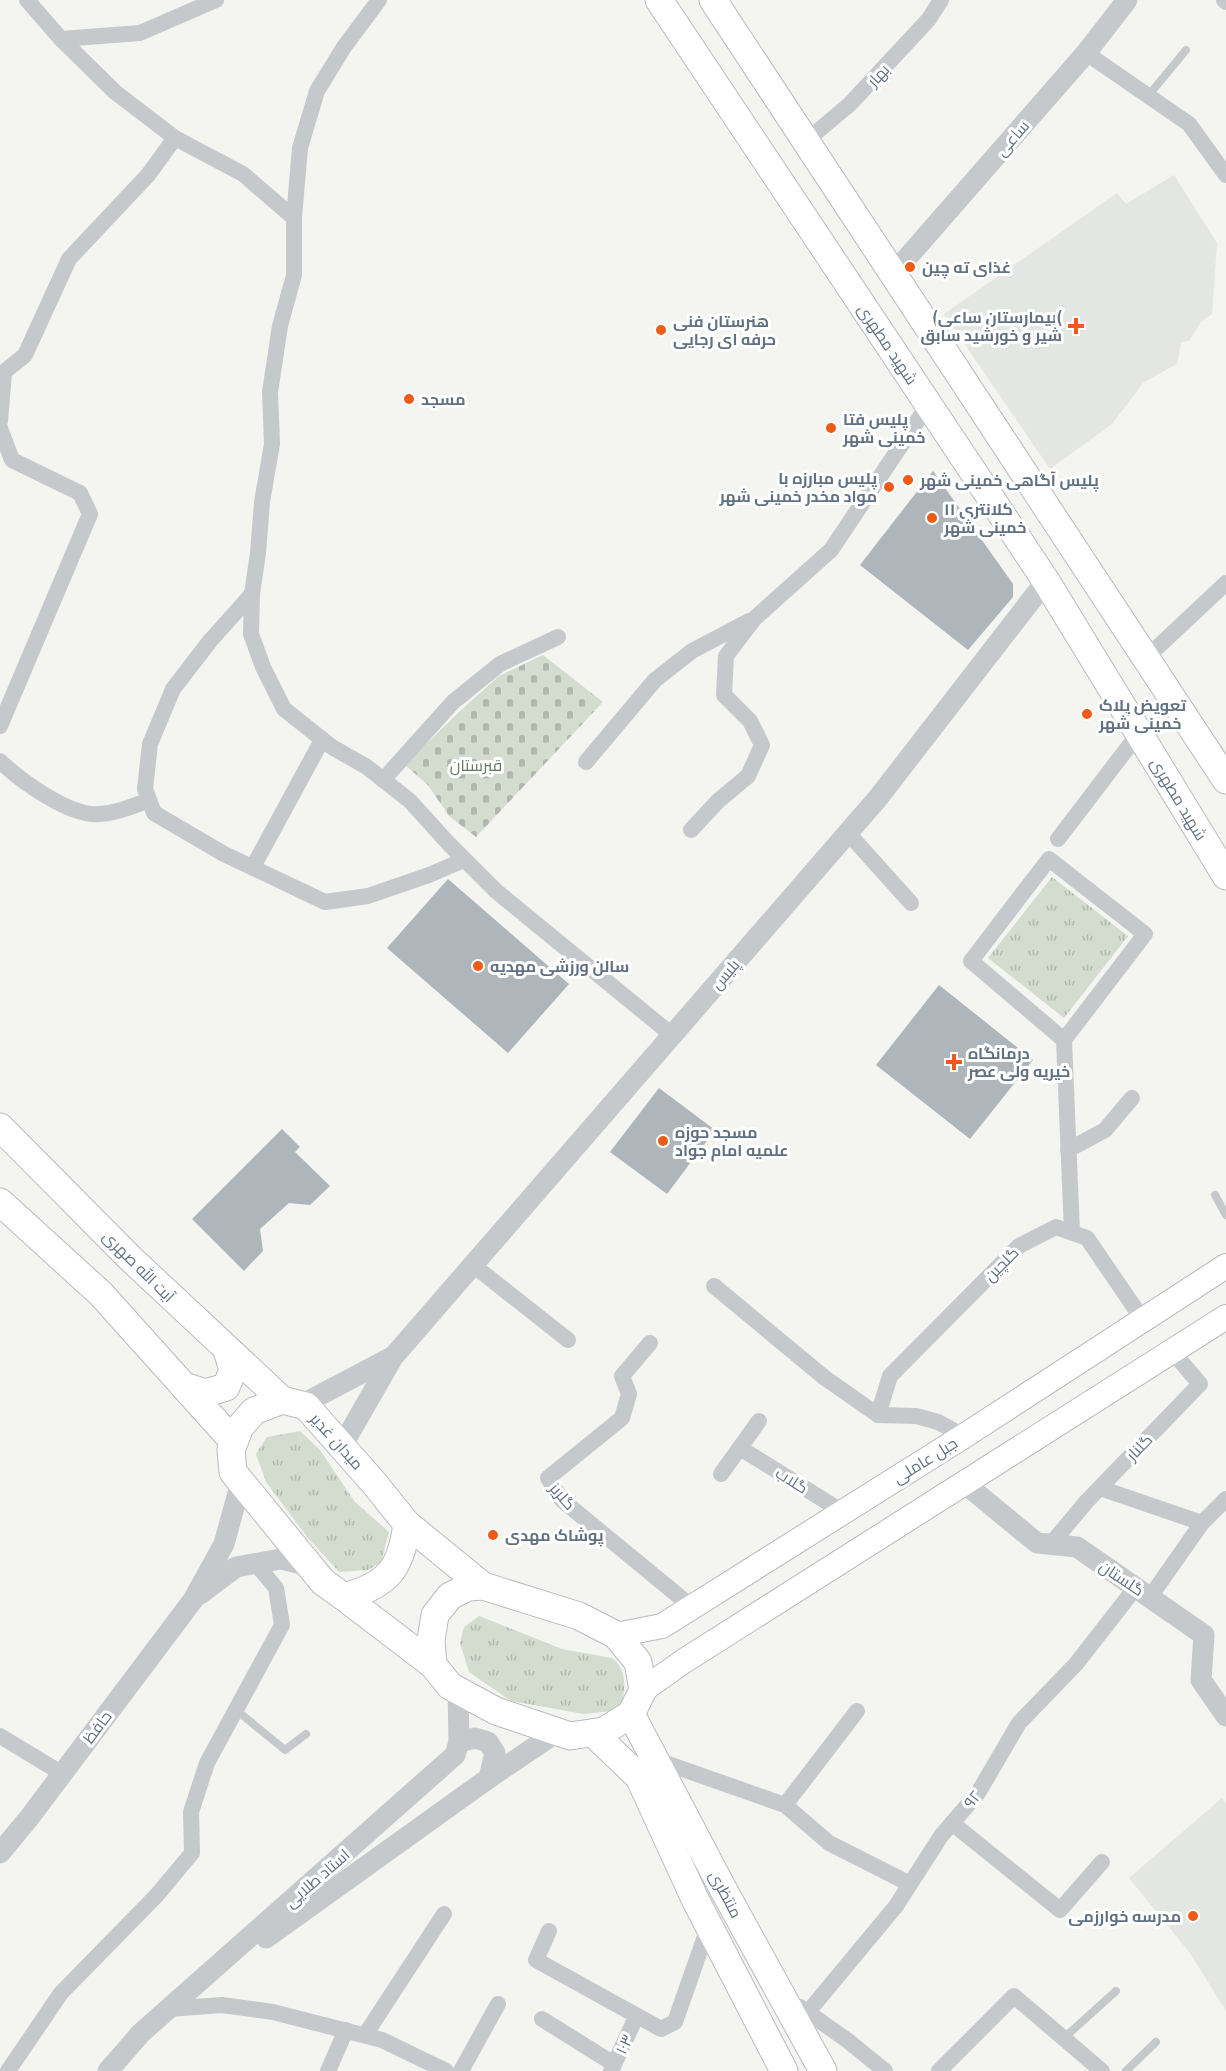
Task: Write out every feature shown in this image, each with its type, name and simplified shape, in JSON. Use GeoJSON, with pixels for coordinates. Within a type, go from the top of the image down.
{"type":"FeatureCollection","features":[{"type":"Feature","properties":{"kind":"main road","name":"شهید مطهری"},"geometry":{"type":"LineString","coordinates":[[659,0],[1046,581],[1226,876]]}},
{"type":"Feature","properties":{"kind":"main road"},"geometry":{"type":"LineString","coordinates":[[713,0],[1226,780]]}},
{"type":"Feature","properties":{"kind":"main road"},"geometry":{"type":"LineString","coordinates":[[768,164],[806,141]]}},
{"type":"Feature","properties":{"kind":"main road","name":"آیت الله صهری"},"geometry":{"type":"LineString","coordinates":[[0,1127],[130,1258],[227,1350],[291,1402]]}},
{"type":"Feature","properties":{"kind":"main road"},"geometry":{"type":"LineString","coordinates":[[0,1202],[101,1294],[234,1442]]}},
{"type":"Feature","properties":{"kind":"main road","name":"جبل عاملی"},"geometry":{"type":"LineString","coordinates":[[616,1635],[662,1626],[964,1436],[1226,1266]]}},
{"type":"Feature","properties":{"kind":"main road"},"geometry":{"type":"LineString","coordinates":[[291,1402],[254,1411],[240,1427],[231,1450],[233,1472],[323,1582],[434,1665],[450,1686],[496,1711],[570,1736],[604,1731],[631,1714],[643,1690],[684,1661],[1226,1317]]}},
{"type":"Feature","properties":{"kind":"main road"},"geometry":{"type":"LineString","coordinates":[[184,1386],[206,1393],[226,1387],[233,1370],[227,1350]]}},
{"type":"Feature","properties":{"kind":"main road","name":"میدان غدیر"},"geometry":{"type":"LineString","coordinates":[[291,1402],[306,1406],[407,1524],[483,1586]]}},
{"type":"Feature","properties":{"kind":"main road"},"geometry":{"type":"LineString","coordinates":[[344,1597],[365,1592],[387,1577],[404,1549],[407,1524]]}},
{"type":"Feature","properties":{"kind":"main road"},"geometry":{"type":"LineString","coordinates":[[434,1665],[430,1640],[435,1615],[450,1596],[468,1587],[483,1586],[579,1616],[616,1635],[638,1662],[643,1690]]}},
{"type":"Feature","properties":{"kind":"main road","name":"منتظری"},"geometry":{"type":"LineString","coordinates":[[631,1714],[722,1887],[824,2071]]}},
{"type":"Feature","properties":{"kind":"main road","name":"منتظری"},"geometry":{"type":"LineString","coordinates":[[593,1733],[639,1777],[709,1925],[784,2071]]}},
{"type":"Feature","properties":{"kind":"street"},"geometry":{"type":"LineString","coordinates":[[27,0],[61,39],[115,92],[175,138],[243,174],[294,218]]}},
{"type":"Feature","properties":{"kind":"street"},"geometry":{"type":"LineString","coordinates":[[61,39],[140,33],[216,0]]}},
{"type":"Feature","properties":{"kind":"street"},"geometry":{"type":"LineString","coordinates":[[379,0],[344,47],[317,91],[300,148],[294,218],[294,275],[280,326],[270,392],[272,444],[262,502],[252,594],[251,634],[262,667],[284,709],[322,740],[367,767],[410,801],[496,891],[672,1035]]}},
{"type":"Feature","properties":{"kind":"street","name":"بهار"},"geometry":{"type":"LineString","coordinates":[[806,141],[850,104],[929,19],[941,0]]}},
{"type":"Feature","properties":{"kind":"street","name":"ساعی"},"geometry":{"type":"LineString","coordinates":[[893,274],[1086,53],[1127,0]]}},
{"type":"Feature","properties":{"kind":"street"},"geometry":{"type":"LineString","coordinates":[[1086,53],[1189,124],[1226,175]]}},
{"type":"Feature","properties":{"kind":"street"},"geometry":{"type":"LineString","coordinates":[[0,421],[4,372],[25,355],[69,259],[148,175],[175,138]]}},
{"type":"Feature","properties":{"kind":"street"},"geometry":{"type":"LineString","coordinates":[[691,830],[718,801],[748,776],[762,745],[750,721],[724,695],[726,656],[755,618],[831,550],[928,405]]}},
{"type":"Feature","properties":{"kind":"street"},"geometry":{"type":"LineString","coordinates":[[0,428],[12,460],[80,493],[90,514],[0,726]]}},
{"type":"Feature","properties":{"kind":"street","name":"پلیس"},"geometry":{"type":"LineString","coordinates":[[393,1357],[878,798],[1046,581]]}},
{"type":"Feature","properties":{"kind":"street"},"geometry":{"type":"LineString","coordinates":[[1146,658],[1226,583]]}},
{"type":"Feature","properties":{"kind":"street"},"geometry":{"type":"LineString","coordinates":[[252,594],[210,641],[173,689],[150,744],[145,789],[154,813],[224,854],[325,902],[368,896],[464,860]]}},
{"type":"Feature","properties":{"kind":"street"},"geometry":{"type":"LineString","coordinates":[[586,762],[655,680],[692,651],[755,618]]}},
{"type":"Feature","properties":{"kind":"street"},"geometry":{"type":"LineString","coordinates":[[383,780],[453,702],[500,664],[558,637]]}},
{"type":"Feature","properties":{"kind":"street"},"geometry":{"type":"LineString","coordinates":[[1058,839],[1139,733]]}},
{"type":"Feature","properties":{"kind":"street"},"geometry":{"type":"LineString","coordinates":[[253,867],[322,740]]}},
{"type":"Feature","properties":{"kind":"street"},"geometry":{"type":"LineString","coordinates":[[0,761],[20,780],[68,808],[98,815],[126,809],[149,800]]}},
{"type":"Feature","properties":{"kind":"street"},"geometry":{"type":"LineString","coordinates":[[848,833],[911,903]]}},
{"type":"Feature","properties":{"kind":"street"},"geometry":{"type":"LineString","coordinates":[[1064,1040],[971,961],[1049,859],[1144,934],[1064,1040],[1072,1232],[1087,1238],[1143,1320]]}},
{"type":"Feature","properties":{"kind":"street"},"geometry":{"type":"LineString","coordinates":[[1068,1150],[1105,1130],[1132,1098]]}},
{"type":"Feature","properties":{"kind":"street","name":"گلچین"},"geometry":{"type":"LineString","coordinates":[[878,1415],[890,1376],[1019,1246],[1056,1227],[1072,1232]]}},
{"type":"Feature","properties":{"kind":"street"},"geometry":{"type":"LineString","coordinates":[[473,1264],[568,1340]]}},
{"type":"Feature","properties":{"kind":"street"},"geometry":{"type":"LineString","coordinates":[[714,1286],[825,1378],[878,1415],[916,1416],[938,1422],[964,1436]]}},
{"type":"Feature","properties":{"kind":"street","name":"گلریز"},"geometry":{"type":"LineString","coordinates":[[650,1343],[622,1376],[629,1394],[622,1418],[548,1479],[562,1500],[692,1607]]}},
{"type":"Feature","properties":{"kind":"street","name":"گلنار"},"geometry":{"type":"LineString","coordinates":[[1051,1544],[1100,1488],[1200,1384],[1172,1351]]}},
{"type":"Feature","properties":{"kind":"street"},"geometry":{"type":"LineString","coordinates":[[291,1402],[393,1357]]}},
{"type":"Feature","properties":{"kind":"street"},"geometry":{"type":"LineString","coordinates":[[342,1446],[393,1357]]}},
{"type":"Feature","properties":{"kind":"street"},"geometry":{"type":"LineString","coordinates":[[721,1474],[759,1421]]}},
{"type":"Feature","properties":{"kind":"street","name":"گلاب"},"geometry":{"type":"LineString","coordinates":[[740,1448],[843,1512]]}},
{"type":"Feature","properties":{"kind":"street"},"geometry":{"type":"LineString","coordinates":[[193,1600],[224,1544],[241,1482]]}},
{"type":"Feature","properties":{"kind":"street","name":"گلستان"},"geometry":{"type":"LineString","coordinates":[[964,1483],[1037,1543],[1077,1547],[1204,1635],[1201,1680],[1226,1716]]}},
{"type":"Feature","properties":{"kind":"street"},"geometry":{"type":"LineString","coordinates":[[1100,1488],[1202,1523]]}},
{"type":"Feature","properties":{"kind":"street","name":"۹۲"},"geometry":{"type":"LineString","coordinates":[[808,2012],[896,1906],[952,1823],[978,1793],[1019,1724],[1143,1592],[1202,1523],[1226,1500]]}},
{"type":"Feature","properties":{"kind":"street"},"geometry":{"type":"LineString","coordinates":[[193,1600],[236,1567],[281,1559],[310,1566]]}},
{"type":"Feature","properties":{"kind":"street"},"geometry":{"type":"LineString","coordinates":[[8,2071],[62,1993],[157,1895],[192,1853],[191,1812],[207,1763],[282,1625],[276,1588],[256,1564]]}},
{"type":"Feature","properties":{"kind":"street","name":"حافظ"},"geometry":{"type":"LineString","coordinates":[[0,1853],[63,1774],[193,1600]]}},
{"type":"Feature","properties":{"kind":"street"},"geometry":{"type":"LineString","coordinates":[[458,1690],[459,1742],[475,1738],[488,1742],[495,1753],[489,1778]]}},
{"type":"Feature","properties":{"kind":"street"},"geometry":{"type":"LineString","coordinates":[[785,1805],[857,1711]]}},
{"type":"Feature","properties":{"kind":"street","name":"استاد طلایی"},"geometry":{"type":"LineString","coordinates":[[169,2009],[489,1778],[557,1732]]}},
{"type":"Feature","properties":{"kind":"street"},"geometry":{"type":"LineString","coordinates":[[0,1736],[63,1774]]}},
{"type":"Feature","properties":{"kind":"street","name":"استاد طلایی"},"geometry":{"type":"LineString","coordinates":[[108,2071],[141,2032],[455,1755],[459,1742]]}},
{"type":"Feature","properties":{"kind":"street"},"geometry":{"type":"LineString","coordinates":[[654,1758],[785,1805],[829,1843],[910,1884]]}},
{"type":"Feature","properties":{"kind":"street"},"geometry":{"type":"LineString","coordinates":[[952,1823],[1060,1910],[1102,1862]]}},
{"type":"Feature","properties":{"kind":"street"},"geometry":{"type":"LineString","coordinates":[[365,2035],[444,1914]]}},
{"type":"Feature","properties":{"kind":"street"},"geometry":{"type":"LineString","coordinates":[[549,1931],[536,1960],[661,2029],[675,2022],[709,1925]]}},
{"type":"Feature","properties":{"kind":"street"},"geometry":{"type":"LineString","coordinates":[[780,1992],[848,2040],[885,2071]]}},
{"type":"Feature","properties":{"kind":"street"},"geometry":{"type":"LineString","coordinates":[[939,2071],[1014,1996],[1102,2071]]}},
{"type":"Feature","properties":{"kind":"street"},"geometry":{"type":"LineString","coordinates":[[461,2071],[498,2004]]}},
{"type":"Feature","properties":{"kind":"street"},"geometry":{"type":"LineString","coordinates":[[169,2009],[222,2005],[273,2012],[382,2040],[446,2071]]}},
{"type":"Feature","properties":{"kind":"street","name":"۱۰۳"},"geometry":{"type":"LineString","coordinates":[[613,2067],[636,2017]]}},
{"type":"Feature","properties":{"kind":"street"},"geometry":{"type":"LineString","coordinates":[[542,2019],[613,2067]]}},
{"type":"Feature","properties":{"kind":"street"},"geometry":{"type":"LineString","coordinates":[[328,2071],[346,2030]]}},
{"type":"Feature","properties":{"kind":"lane"},"geometry":{"type":"LineString","coordinates":[[1148,96],[1186,50]]}},
{"type":"Feature","properties":{"kind":"lane"},"geometry":{"type":"LineString","coordinates":[[1215,1195],[1226,1215]]}},
{"type":"Feature","properties":{"kind":"lane"},"geometry":{"type":"LineString","coordinates":[[235,1709],[285,1750],[306,1734]]}},
{"type":"Feature","properties":{"kind":"lane"},"geometry":{"type":"LineString","coordinates":[[1064,2038],[1116,1991]]}},
{"type":"Feature","properties":{"kind":"lane"},"geometry":{"type":"LineString","coordinates":[[1126,2071],[1156,2042]]}},
{"type":"Feature","properties":{"kind":"shaded area","name":"(بیمارستان ساعی( شیر و خورشید سابق"},"geometry":{"type":"Polygon","coordinates":[[[1174,175],[1217,243],[1212,314],[1201,322],[1189,341],[1181,342],[1177,364],[1144,382],[1112,424],[1050,469],[944,314],[1117,193],[1126,204],[1174,175]]]}},
{"type":"Feature","properties":{"kind":"shaded area","name":"مدرسه خوارزمی"},"geometry":{"type":"Polygon","coordinates":[[[1222,1798],[1226,1804],[1226,2011],[1190,1953],[1129,1878],[1222,1798]]]}},
{"type":"Feature","properties":{"kind":"green space","name":"قبرستان"},"geometry":{"type":"Polygon","coordinates":[[[543,655],[603,702],[476,837],[449,816],[428,785],[405,765],[499,676],[543,655]]]}},
{"type":"Feature","properties":{"kind":"green space"},"geometry":{"type":"Polygon","coordinates":[[[1052,877],[1128,936],[1064,1018],[988,958],[1052,877]]]}},
{"type":"Feature","properties":{"kind":"green space"},"geometry":{"type":"Polygon","coordinates":[[[300,1431],[320,1450],[355,1502],[389,1532],[381,1562],[368,1570],[339,1572],[308,1538],[266,1482],[256,1454],[267,1437],[300,1431]]]}},
{"type":"Feature","properties":{"kind":"green space"},"geometry":{"type":"Polygon","coordinates":[[[479,1616],[562,1649],[612,1658],[623,1675],[624,1689],[620,1710],[584,1714],[511,1701],[469,1672],[460,1643],[464,1627],[479,1616]]]}},
{"type":"Feature","properties":{"kind":"building","name":"کلانتری ۱۱ خمینی شهر"},"geometry":{"type":"Polygon","coordinates":[[[933,471],[1013,584],[1013,597],[968,650],[860,565],[933,471]]]}},
{"type":"Feature","properties":{"kind":"building","name":"سالن ورزشی مهدیه"},"geometry":{"type":"Polygon","coordinates":[[[448,879],[569,984],[508,1053],[387,948],[448,879]]]}},
{"type":"Feature","properties":{"kind":"building","name":"درمانگاه خیریه ولی عصر"},"geometry":{"type":"Polygon","coordinates":[[[939,985],[1033,1060],[970,1139],[876,1065],[939,985]]]}},
{"type":"Feature","properties":{"kind":"building","name":"مسجد حوزه علمیه امام جواد"},"geometry":{"type":"Polygon","coordinates":[[[659,1088],[715,1130],[667,1194],[610,1152],[659,1088]]]}},
{"type":"Feature","properties":{"kind":"building"},"geometry":{"type":"Polygon","coordinates":[[[282,1129],[300,1147],[295,1152],[330,1186],[310,1205],[289,1203],[260,1229],[263,1251],[244,1271],[192,1219],[282,1129]]]}},
{"type":"Feature","properties":{"kind":"place","name":"غذای ته چین"},"geometry":{"type":"Point","coordinates":[910,267]}},
{"type":"Feature","properties":{"kind":"place","name":"(بیمارستان ساعی( شیر و خورشید سابق"},"geometry":{"type":"Point","coordinates":[1076,326]}},
{"type":"Feature","properties":{"kind":"place","name":"هنرستان فنی حرفه ای رجایی"},"geometry":{"type":"Point","coordinates":[661,330]}},
{"type":"Feature","properties":{"kind":"place","name":"مسجد"},"geometry":{"type":"Point","coordinates":[409,399]}},
{"type":"Feature","properties":{"kind":"place","name":"پلیس فتا خمینی شهر"},"geometry":{"type":"Point","coordinates":[831,428]}},
{"type":"Feature","properties":{"kind":"place","name":"پلیس آگاهی خمینی شهر"},"geometry":{"type":"Point","coordinates":[908,480]}},
{"type":"Feature","properties":{"kind":"place","name":"پلیس مبارزه با مواد مخدر خمینی شهر"},"geometry":{"type":"Point","coordinates":[889,487]}},
{"type":"Feature","properties":{"kind":"place","name":"کلانتری ۱۱ خمینی شهر"},"geometry":{"type":"Point","coordinates":[932,518]}},
{"type":"Feature","properties":{"kind":"place","name":"تعویض پلاک خمینی شهر"},"geometry":{"type":"Point","coordinates":[1087,714]}},
{"type":"Feature","properties":{"kind":"place","name":"سالن ورزشی مهدیه"},"geometry":{"type":"Point","coordinates":[478,966]}},
{"type":"Feature","properties":{"kind":"place","name":"درمانگاه خیریه ولی عصر"},"geometry":{"type":"Point","coordinates":[954,1062]}},
{"type":"Feature","properties":{"kind":"place","name":"مسجد حوزه علمیه امام جواد"},"geometry":{"type":"Point","coordinates":[663,1141]}},
{"type":"Feature","properties":{"kind":"place","name":"پوشاک مهدی"},"geometry":{"type":"Point","coordinates":[493,1535]}},
{"type":"Feature","properties":{"kind":"place","name":"مدرسه خوارزمی"},"geometry":{"type":"Point","coordinates":[1193,1916]}}]}
